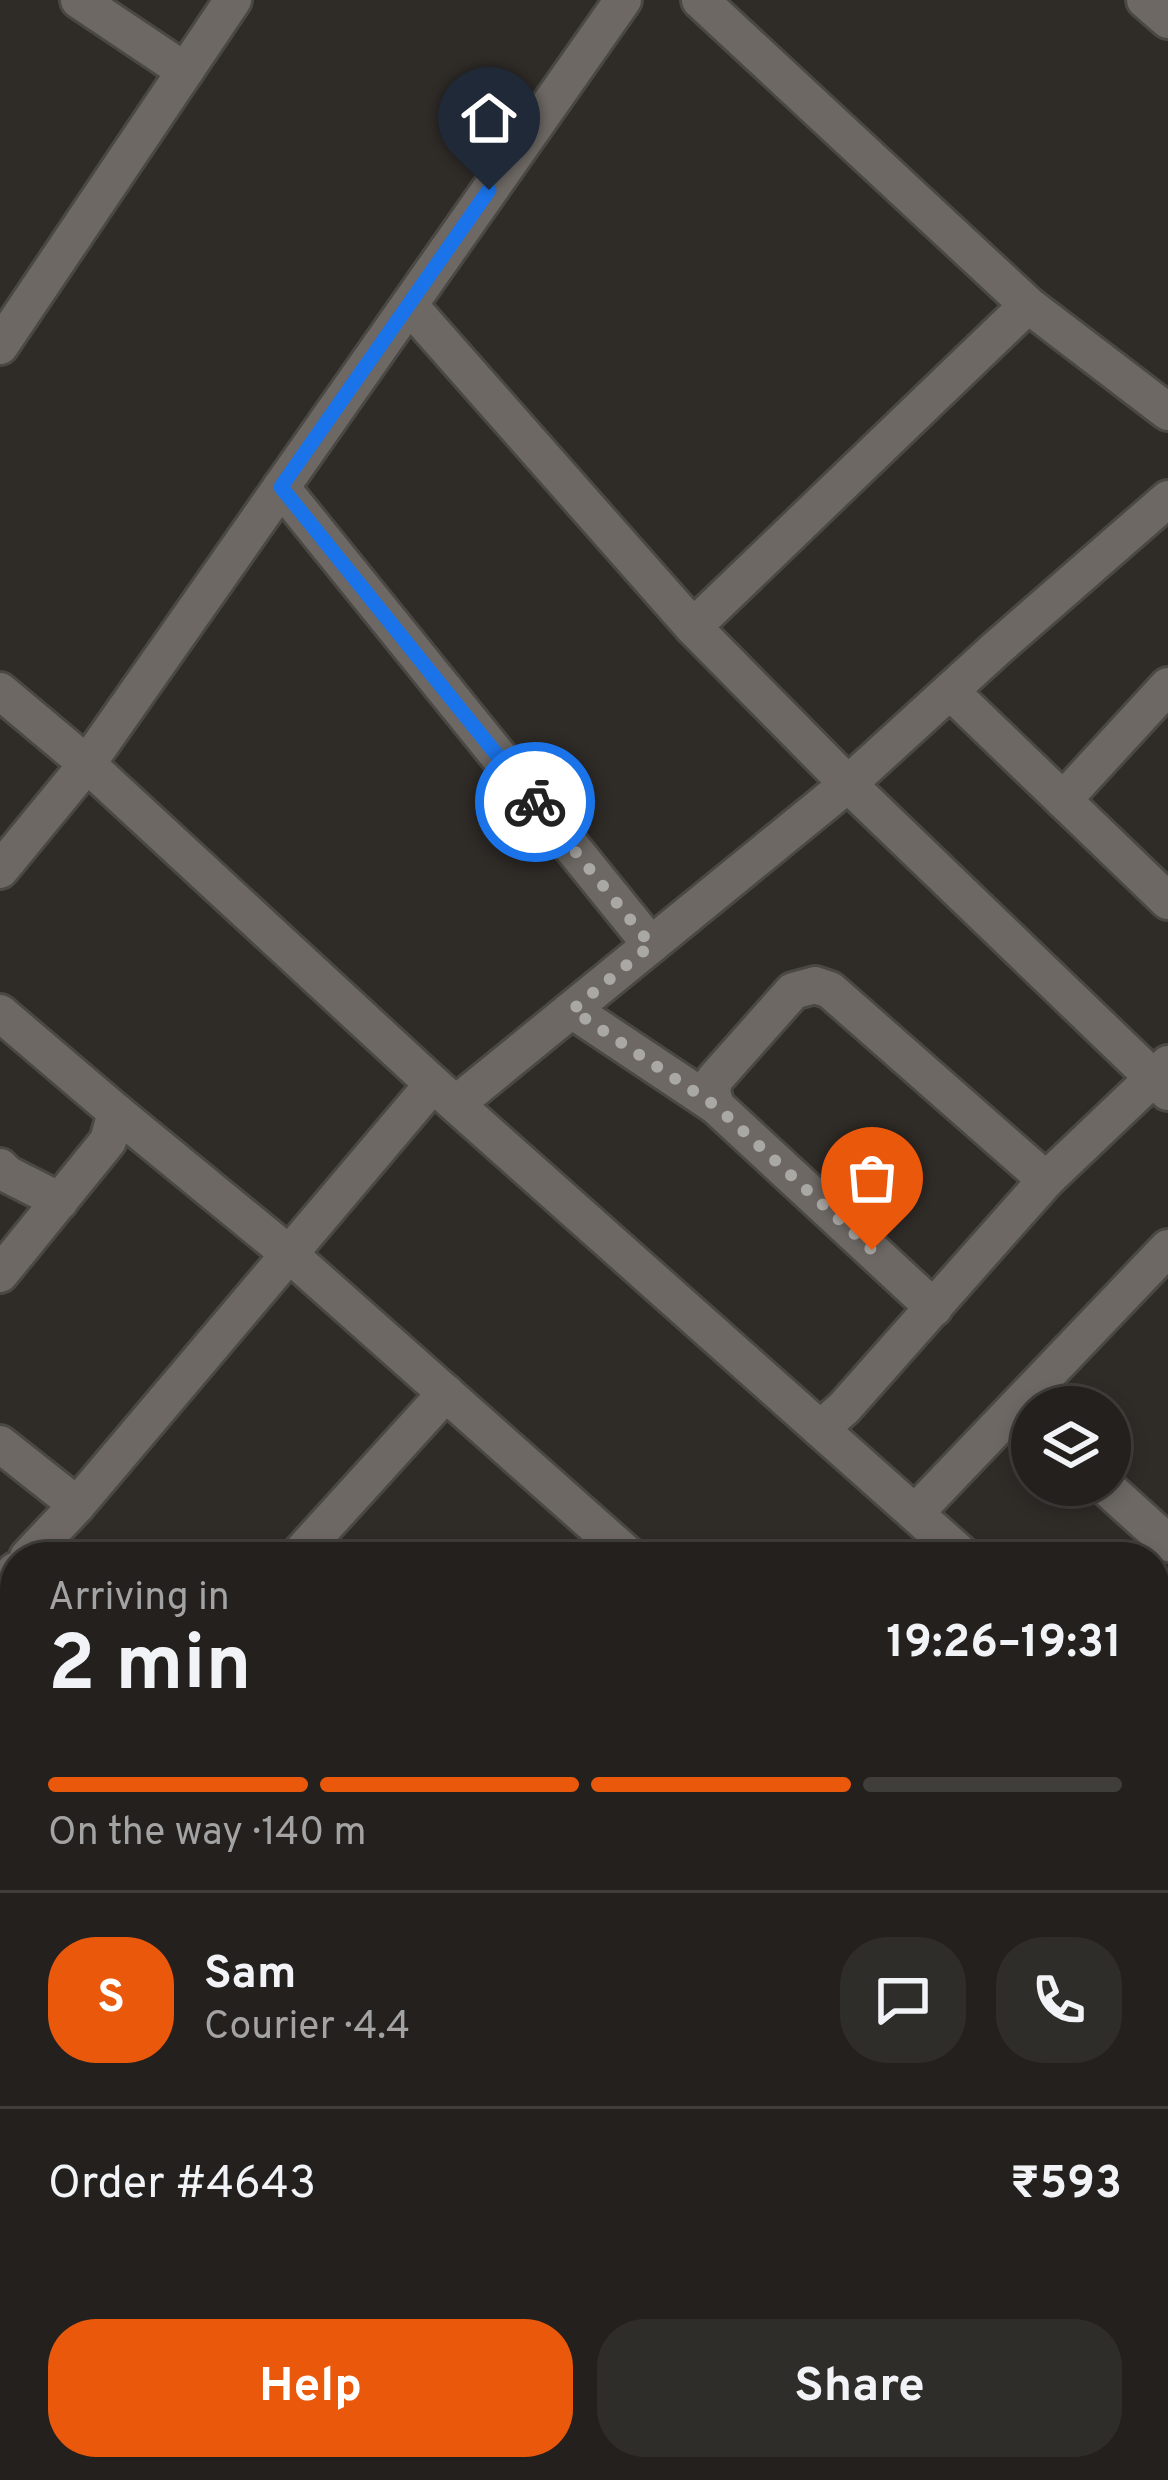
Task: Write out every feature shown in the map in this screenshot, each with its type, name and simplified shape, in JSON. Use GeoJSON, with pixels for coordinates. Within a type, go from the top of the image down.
{"type":"FeatureCollection","features":[{"type":"Feature","properties":{"kind":"street"},"geometry":{"type":"LineString","coordinates":[[79,0],[185,71]]}},
{"type":"Feature","properties":{"kind":"street"},"geometry":{"type":"LineString","coordinates":[[0,346],[233,0]]}},
{"type":"Feature","properties":{"kind":"street"},"geometry":{"type":"LineString","coordinates":[[0,870],[87,764],[623,0]]}},
{"type":"Feature","properties":{"kind":"street"},"geometry":{"type":"LineString","coordinates":[[700,0],[1028,305],[1168,412]]}},
{"type":"Feature","properties":{"kind":"street"},"geometry":{"type":"LineString","coordinates":[[1145,0],[1168,20]]}},
{"type":"Feature","properties":{"kind":"street"},"geometry":{"type":"LineString","coordinates":[[409,305],[693,627],[848,784],[1163,1078],[1046,1180],[844,1408],[820,1429]]}},
{"type":"Feature","properties":{"kind":"street"},"geometry":{"type":"LineString","coordinates":[[693,627],[1028,305]]}},
{"type":"Feature","properties":{"kind":"street"},"geometry":{"type":"LineString","coordinates":[[281,487],[651,945]]}},
{"type":"Feature","properties":{"kind":"street"},"geometry":{"type":"LineString","coordinates":[[42,1542],[290,1254],[445,1094],[572,1010],[848,784],[1168,500]]}},
{"type":"Feature","properties":{"kind":"street"},"geometry":{"type":"LineString","coordinates":[[1063,800],[1168,686]]}},
{"type":"Feature","properties":{"kind":"street"},"geometry":{"type":"LineString","coordinates":[[0,691],[87,764],[445,1094],[947,1542]]}},
{"type":"Feature","properties":{"kind":"street"},"geometry":{"type":"LineString","coordinates":[[950,691],[1168,901]]}},
{"type":"Feature","properties":{"kind":"street"},"geometry":{"type":"LineString","coordinates":[[716,1106],[714,1081],[793,991],[814,985],[830,989],[1046,1180]]}},
{"type":"Feature","properties":{"kind":"street"},"geometry":{"type":"LineString","coordinates":[[572,1010],[716,1106],[934,1307]]}},
{"type":"Feature","properties":{"kind":"street"},"geometry":{"type":"LineString","coordinates":[[0,1013],[290,1254],[614,1542]]}},
{"type":"Feature","properties":{"kind":"street"},"geometry":{"type":"LineString","coordinates":[[0,1274],[108,1141],[116,1112]]}},
{"type":"Feature","properties":{"kind":"street"},"geometry":{"type":"LineString","coordinates":[[0,1167],[60,1201]]}},
{"type":"Feature","properties":{"kind":"street"},"geometry":{"type":"LineString","coordinates":[[1048,1386],[1168,1249]]}},
{"type":"Feature","properties":{"kind":"street"},"geometry":{"type":"LineString","coordinates":[[311,1542],[446,1393]]}},
{"type":"Feature","properties":{"kind":"street"},"geometry":{"type":"LineString","coordinates":[[915,1513],[1011,1425]]}},
{"type":"Feature","properties":{"kind":"street"},"geometry":{"type":"LineString","coordinates":[[0,1444],[76,1505]]}},
{"type":"Feature","properties":{"kind":"street"},"geometry":{"type":"LineString","coordinates":[[1127,1506],[1167,1542]]}},
{"type":"Feature","properties":{"kind":"way so far"},"geometry":{"type":"LineString","coordinates":[[535,802],[651,945],[572,1010],[716,1106],[872,1250]]}},
{"type":"Feature","properties":{"kind":"route"},"geometry":{"type":"LineString","coordinates":[[489,190],[281,487],[535,802]]}}]}
